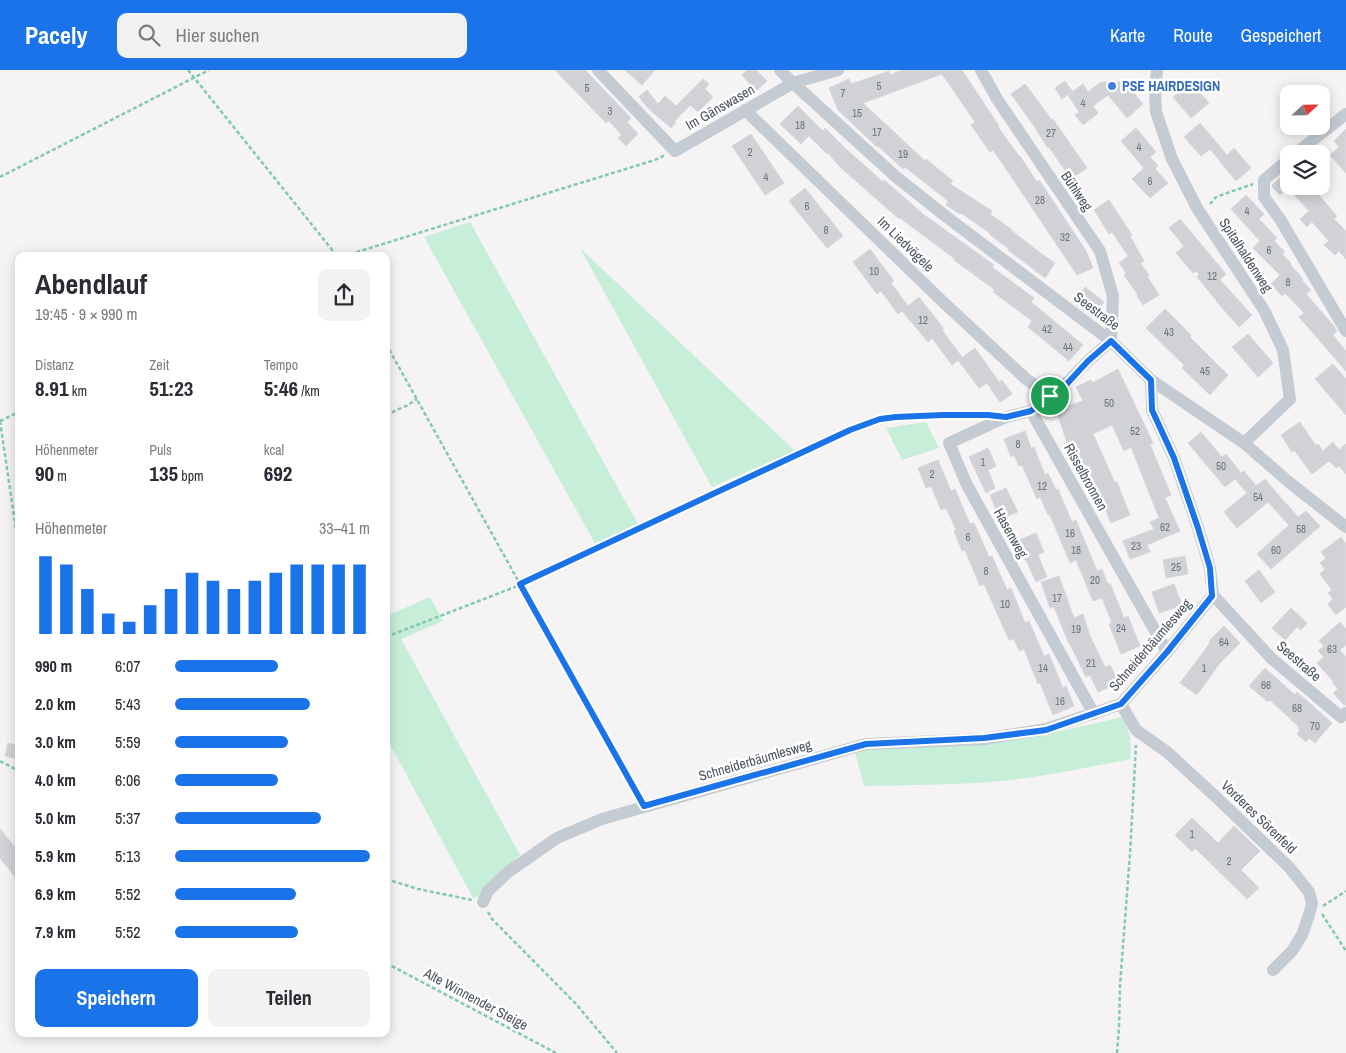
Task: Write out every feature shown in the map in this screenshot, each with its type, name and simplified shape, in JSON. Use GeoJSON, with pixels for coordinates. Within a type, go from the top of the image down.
{"type":"FeatureCollection","features":[{"type":"Feature","properties":{"kind":"street"},"geometry":{"type":"LineString","coordinates":[[598,70],[674,150]]}},
{"type":"Feature","properties":{"kind":"street","name":"Seestraße"},"geometry":{"type":"LineString","coordinates":[[780,70],[895,176],[1111,341],[1151,380]]}},
{"type":"Feature","properties":{"kind":"street","name":"Im Gänswasen"},"geometry":{"type":"LineString","coordinates":[[674,150],[793,83],[838,70]]}},
{"type":"Feature","properties":{"kind":"street","name":"Bühlweg"},"geometry":{"type":"LineString","coordinates":[[981,70],[998,99],[1100,251],[1113,296],[1111,341]]}},
{"type":"Feature","properties":{"kind":"street","name":"Spitalhaldenweg"},"geometry":{"type":"LineString","coordinates":[[1157,70],[1154,89],[1156,112],[1172,159],[1197,208],[1264,310],[1283,350],[1290,398],[1244,443]]}},
{"type":"Feature","properties":{"kind":"street","name":"Im Liedvögele"},"geometry":{"type":"LineString","coordinates":[[745,110],[1026,379],[1050,396]]}},
{"type":"Feature","properties":{"kind":"street"},"geometry":{"type":"LineString","coordinates":[[1306,145],[1346,114]]}},
{"type":"Feature","properties":{"kind":"street"},"geometry":{"type":"LineString","coordinates":[[1280,167],[1264,180],[1264,197],[1280,219],[1346,331]]}},
{"type":"Feature","properties":{"kind":"street"},"geometry":{"type":"LineString","coordinates":[[1031,411],[1064,387],[1088,361],[1111,341]]}},
{"type":"Feature","properties":{"kind":"street"},"geometry":{"type":"LineString","coordinates":[[1151,380],[1244,443],[1290,483],[1346,527]]}},
{"type":"Feature","properties":{"kind":"street"},"geometry":{"type":"LineString","coordinates":[[1151,380],[1152,410],[1174,458],[1198,528],[1210,568],[1212,596]]}},
{"type":"Feature","properties":{"kind":"street","name":"Hasenweg"},"geometry":{"type":"LineString","coordinates":[[1031,411],[1006,417],[949,444],[967,485],[1094,714]]}},
{"type":"Feature","properties":{"kind":"street","name":"Risselbronnen"},"geometry":{"type":"LineString","coordinates":[[1031,411],[1167,652]]}},
{"type":"Feature","properties":{"kind":"street","name":"Seestraße"},"geometry":{"type":"LineString","coordinates":[[1212,596],[1271,658],[1343,715]]}},
{"type":"Feature","properties":{"kind":"street","name":"Schneiderbäumlesweg"},"geometry":{"type":"LineString","coordinates":[[483,902],[488,891],[508,872],[558,838],[602,819],[866,744],[984,738],[1046,730],[1121,704],[1167,652],[1212,596]]}},
{"type":"Feature","properties":{"kind":"street","name":"Vorderes Sörenfeld"},"geometry":{"type":"LineString","coordinates":[[1121,704],[1136,730],[1167,752],[1215,796],[1289,867],[1309,892],[1312,903],[1310,915],[1302,935],[1292,951],[1273,970]]}},
{"type":"Feature","properties":{"kind":"path"},"geometry":{"type":"LineString","coordinates":[[188,70],[334,252]]}},
{"type":"Feature","properties":{"kind":"path"},"geometry":{"type":"LineString","coordinates":[[0,177],[209,70]]}},
{"type":"Feature","properties":{"kind":"path"},"geometry":{"type":"LineString","coordinates":[[357,252],[655,160],[674,150]]}},
{"type":"Feature","properties":{"kind":"path"},"geometry":{"type":"LineString","coordinates":[[1206,208],[1216,196],[1264,180]]}},
{"type":"Feature","properties":{"kind":"path"},"geometry":{"type":"LineString","coordinates":[[390,351],[644,806]]}},
{"type":"Feature","properties":{"kind":"path"},"geometry":{"type":"LineString","coordinates":[[390,413],[408,406],[417,399]]}},
{"type":"Feature","properties":{"kind":"path"},"geometry":{"type":"LineString","coordinates":[[15,414],[0,420],[15,523]]}},
{"type":"Feature","properties":{"kind":"path"},"geometry":{"type":"LineString","coordinates":[[390,636],[520,584],[850,430],[880,419],[943,415],[1006,417]]}},
{"type":"Feature","properties":{"kind":"path"},"geometry":{"type":"LineString","coordinates":[[1117,1053],[1136,730]]}},
{"type":"Feature","properties":{"kind":"path"},"geometry":{"type":"LineString","coordinates":[[0,761],[15,769]]}},
{"type":"Feature","properties":{"kind":"path"},"geometry":{"type":"LineString","coordinates":[[390,879],[418,889],[483,902],[492,918],[577,1005],[617,1053]]}},
{"type":"Feature","properties":{"kind":"path"},"geometry":{"type":"LineString","coordinates":[[1346,891],[1319,908],[1346,951]]}},
{"type":"Feature","properties":{"kind":"path","name":"Alte Winnender Steige"},"geometry":{"type":"LineString","coordinates":[[390,965],[556,1053]]}},
{"type":"Feature","properties":{"kind":"green space"},"geometry":{"type":"Polygon","coordinates":[[[470,222],[639,526],[596,545],[424,237],[470,222]]]}},
{"type":"Feature","properties":{"kind":"green space"},"geometry":{"type":"Polygon","coordinates":[[[580,248],[795,451],[712,487],[580,248]]]}},
{"type":"Feature","properties":{"kind":"green space"},"geometry":{"type":"Polygon","coordinates":[[[926,422],[939,448],[902,460],[886,428],[926,422]]]}},
{"type":"Feature","properties":{"kind":"green space"},"geometry":{"type":"Polygon","coordinates":[[[430,597],[443,621],[401,639],[520,855],[504,869],[480,896],[473,898],[390,744],[390,614],[430,597]]]}},
{"type":"Feature","properties":{"kind":"green space"},"geometry":{"type":"Polygon","coordinates":[[[1123,717],[1130,736],[1131,759],[1026,778],[975,783],[864,786],[855,752],[1052,733],[1123,717]]]}},
{"type":"Feature","properties":{"kind":"building"},"geometry":{"type":"Polygon","coordinates":[[[555,70],[585,70],[631,118],[627,122],[638,134],[626,146],[618,138],[622,135],[609,121],[606,123],[555,70]]]}},
{"type":"Feature","properties":{"kind":"building"},"geometry":{"type":"Polygon","coordinates":[[[625,70],[655,70],[642,85],[625,70]]]}},
{"type":"Feature","properties":{"kind":"building"},"geometry":{"type":"Polygon","coordinates":[[[747,70],[756,70],[767,81],[756,91],[742,75],[747,70]]]}},
{"type":"Feature","properties":{"kind":"building"},"geometry":{"type":"Polygon","coordinates":[[[902,70],[962,70],[998,127],[1037,182],[1039,180],[1059,210],[1086,251],[1093,268],[1077,275],[993,150],[990,152],[971,125],[975,122],[942,74],[863,103],[925,161],[926,159],[953,181],[950,184],[992,211],[990,214],[1055,263],[1045,278],[1008,250],[990,233],[946,205],[948,201],[905,167],[903,169],[838,110],[829,88],[849,79],[851,84],[889,71],[890,75],[902,70]]]}},
{"type":"Feature","properties":{"kind":"building"},"geometry":{"type":"Polygon","coordinates":[[[703,79],[709,84],[705,89],[713,97],[698,112],[690,105],[674,122],[676,123],[671,128],[648,108],[639,97],[647,90],[658,104],[665,96],[676,106],[703,79]]]}},
{"type":"Feature","properties":{"kind":"building"},"geometry":{"type":"Polygon","coordinates":[[[1065,81],[1072,91],[1062,99],[1055,88],[1065,81]]]}},
{"type":"Feature","properties":{"kind":"building"},"geometry":{"type":"Polygon","coordinates":[[[1101,82],[1125,82],[1143,104],[1127,118],[1108,95],[1093,106],[1098,113],[1083,125],[1075,115],[1079,112],[1068,95],[1083,84],[1088,92],[1101,82]]]}},
{"type":"Feature","properties":{"kind":"building"},"geometry":{"type":"Polygon","coordinates":[[[1191,82],[1209,103],[1191,118],[1173,97],[1191,82]]]}},
{"type":"Feature","properties":{"kind":"building"},"geometry":{"type":"Polygon","coordinates":[[[1025,84],[1053,119],[1087,168],[1071,179],[1011,94],[1025,84]]]}},
{"type":"Feature","properties":{"kind":"building"},"geometry":{"type":"Polygon","coordinates":[[[798,106],[823,131],[825,128],[883,182],[884,180],[923,214],[994,265],[992,267],[1034,298],[1031,302],[1083,345],[1069,361],[1028,327],[1032,321],[993,292],[995,290],[955,259],[899,219],[839,166],[809,136],[801,144],[780,124],[798,106]]]}},
{"type":"Feature","properties":{"kind":"building"},"geometry":{"type":"Polygon","coordinates":[[[1200,123],[1227,155],[1234,148],[1251,168],[1236,181],[1210,149],[1201,156],[1184,137],[1200,123]]]}},
{"type":"Feature","properties":{"kind":"building"},"geometry":{"type":"Polygon","coordinates":[[[1136,128],[1156,152],[1150,157],[1158,166],[1155,169],[1168,183],[1150,198],[1132,179],[1144,168],[1121,141],[1136,128]]]}},
{"type":"Feature","properties":{"kind":"building"},"geometry":{"type":"Polygon","coordinates":[[[1346,129],[1346,173],[1330,155],[1339,147],[1334,141],[1346,129]]]}},
{"type":"Feature","properties":{"kind":"building"},"geometry":{"type":"Polygon","coordinates":[[[751,134],[784,183],[765,195],[732,146],[751,134]]]}},
{"type":"Feature","properties":{"kind":"building"},"geometry":{"type":"Polygon","coordinates":[[[1280,178],[1280,195],[1272,187],[1280,178]]]}},
{"type":"Feature","properties":{"kind":"building"},"geometry":{"type":"Polygon","coordinates":[[[805,188],[843,236],[827,248],[789,201],[805,188]]]}},
{"type":"Feature","properties":{"kind":"building"},"geometry":{"type":"Polygon","coordinates":[[[1246,195],[1264,214],[1259,219],[1277,238],[1274,241],[1285,252],[1282,254],[1311,290],[1306,294],[1337,331],[1333,335],[1346,351],[1346,371],[1299,317],[1304,313],[1285,293],[1282,296],[1271,284],[1280,275],[1253,248],[1260,241],[1231,209],[1246,195]]]}},
{"type":"Feature","properties":{"kind":"building"},"geometry":{"type":"Polygon","coordinates":[[[1294,195],[1319,195],[1337,216],[1334,219],[1346,231],[1346,259],[1339,251],[1335,255],[1324,245],[1329,241],[1312,222],[1307,227],[1300,219],[1309,211],[1294,195]]]}},
{"type":"Feature","properties":{"kind":"building"},"geometry":{"type":"Polygon","coordinates":[[[1109,200],[1132,235],[1130,236],[1144,261],[1140,263],[1149,275],[1147,276],[1159,295],[1143,305],[1124,275],[1126,273],[1119,263],[1128,256],[1112,232],[1109,234],[1094,210],[1109,200]]]}},
{"type":"Feature","properties":{"kind":"building"},"geometry":{"type":"Polygon","coordinates":[[[1180,219],[1226,274],[1220,280],[1252,315],[1239,327],[1197,277],[1199,274],[1196,271],[1193,273],[1176,253],[1184,246],[1169,228],[1180,219]]]}},
{"type":"Feature","properties":{"kind":"building"},"geometry":{"type":"Polygon","coordinates":[[[870,249],[894,281],[891,283],[908,306],[898,314],[881,291],[877,294],[853,262],[870,249]]]}},
{"type":"Feature","properties":{"kind":"building"},"geometry":{"type":"Polygon","coordinates":[[[1085,287],[1104,302],[1093,317],[1073,302],[1085,287]]]}},
{"type":"Feature","properties":{"kind":"building"},"geometry":{"type":"Polygon","coordinates":[[[919,297],[944,329],[942,330],[962,357],[959,360],[975,348],[999,382],[1002,380],[1012,394],[1000,402],[987,383],[979,388],[958,360],[952,365],[932,338],[928,342],[902,311],[919,297]]]}},
{"type":"Feature","properties":{"kind":"building"},"geometry":{"type":"Polygon","coordinates":[[[1165,309],[1228,375],[1210,395],[1182,368],[1184,365],[1146,328],[1165,309]]]}},
{"type":"Feature","properties":{"kind":"building"},"geometry":{"type":"Polygon","coordinates":[[[1248,334],[1273,363],[1258,377],[1232,347],[1248,334]]]}},
{"type":"Feature","properties":{"kind":"building"},"geometry":{"type":"Polygon","coordinates":[[[1333,364],[1346,379],[1346,415],[1315,379],[1333,364]]]}},
{"type":"Feature","properties":{"kind":"building"},"geometry":{"type":"Polygon","coordinates":[[[1118,369],[1153,443],[1150,444],[1171,495],[1165,498],[1180,531],[1147,545],[1150,552],[1130,559],[1123,541],[1154,529],[1150,522],[1159,518],[1131,447],[1124,451],[1112,425],[1093,434],[1115,483],[1117,482],[1130,515],[1111,523],[1094,482],[1089,485],[1070,444],[1068,445],[1056,410],[1083,401],[1076,387],[1091,380],[1092,383],[1118,369]]]}},
{"type":"Feature","properties":{"kind":"building"},"geometry":{"type":"Polygon","coordinates":[[[1300,422],[1316,446],[1318,444],[1323,451],[1333,442],[1339,450],[1346,444],[1346,474],[1339,466],[1336,468],[1329,461],[1312,474],[1294,450],[1292,452],[1281,435],[1300,422]]]}},
{"type":"Feature","properties":{"kind":"building"},"geometry":{"type":"Polygon","coordinates":[[[1025,431],[1031,448],[1034,447],[1045,475],[1048,473],[1056,490],[1058,489],[1072,522],[1076,520],[1097,571],[1102,569],[1108,584],[1110,583],[1124,618],[1128,616],[1140,646],[1121,654],[1109,624],[1112,623],[1102,598],[1093,601],[1076,560],[1070,563],[1050,515],[1048,515],[1040,497],[1037,499],[1022,465],[1019,466],[1014,455],[1011,457],[1004,439],[1025,431]]]}},
{"type":"Feature","properties":{"kind":"building"},"geometry":{"type":"Polygon","coordinates":[[[1201,432],[1222,457],[1226,454],[1241,473],[1236,478],[1244,471],[1256,486],[1265,479],[1298,517],[1306,511],[1320,526],[1271,569],[1257,554],[1289,525],[1268,502],[1237,528],[1224,512],[1247,493],[1235,479],[1225,487],[1188,443],[1201,432]]]}},
{"type":"Feature","properties":{"kind":"building"},"geometry":{"type":"Polygon","coordinates":[[[988,448],[996,466],[988,470],[995,488],[986,493],[969,457],[988,448]]]}},
{"type":"Feature","properties":{"kind":"building"},"geometry":{"type":"Polygon","coordinates":[[[938,460],[951,491],[955,489],[970,524],[974,523],[989,557],[992,556],[1007,590],[1011,588],[1025,623],[1029,621],[1044,656],[1049,654],[1063,688],[1066,686],[1074,706],[1053,715],[1024,649],[1019,651],[1014,639],[1009,640],[984,584],[980,586],[965,550],[962,551],[954,531],[956,530],[946,508],[941,510],[931,486],[926,488],[918,468],[938,460]]]}},
{"type":"Feature","properties":{"kind":"building"},"geometry":{"type":"Polygon","coordinates":[[[1006,488],[1018,512],[1000,519],[990,495],[1006,488]]]}},
{"type":"Feature","properties":{"kind":"building"},"geometry":{"type":"Polygon","coordinates":[[[1036,533],[1044,552],[1038,555],[1047,577],[1036,582],[1017,541],[1036,533]]]}},
{"type":"Feature","properties":{"kind":"building"},"geometry":{"type":"Polygon","coordinates":[[[1341,537],[1346,544],[1346,607],[1336,615],[1328,604],[1333,599],[1328,593],[1332,590],[1320,574],[1325,569],[1320,563],[1326,558],[1321,552],[1341,537]]]}},
{"type":"Feature","properties":{"kind":"building"},"geometry":{"type":"Polygon","coordinates":[[[1185,556],[1188,574],[1166,578],[1163,560],[1185,556]]]}},
{"type":"Feature","properties":{"kind":"building"},"geometry":{"type":"Polygon","coordinates":[[[1259,570],[1275,592],[1261,603],[1245,581],[1259,570]]]}},
{"type":"Feature","properties":{"kind":"building"},"geometry":{"type":"Polygon","coordinates":[[[1059,576],[1074,618],[1083,614],[1090,636],[1105,667],[1110,665],[1119,683],[1098,692],[1090,675],[1086,677],[1069,644],[1054,607],[1050,608],[1041,582],[1059,576]]]}},
{"type":"Feature","properties":{"kind":"building"},"geometry":{"type":"Polygon","coordinates":[[[1174,584],[1182,605],[1159,613],[1152,592],[1174,584]]]}},
{"type":"Feature","properties":{"kind":"building"},"geometry":{"type":"Polygon","coordinates":[[[1291,608],[1307,623],[1301,630],[1297,627],[1285,640],[1272,628],[1291,608]]]}},
{"type":"Feature","properties":{"kind":"building"},"geometry":{"type":"Polygon","coordinates":[[[1340,622],[1346,629],[1346,645],[1340,650],[1346,657],[1346,705],[1333,693],[1338,689],[1317,663],[1324,657],[1318,651],[1324,646],[1319,641],[1340,622]]]}},
{"type":"Feature","properties":{"kind":"building"},"geometry":{"type":"Polygon","coordinates":[[[1224,626],[1240,643],[1220,663],[1197,695],[1180,683],[1210,643],[1209,641],[1224,626]]]}},
{"type":"Feature","properties":{"kind":"building"},"geometry":{"type":"Polygon","coordinates":[[[1265,668],[1295,695],[1297,692],[1332,723],[1315,743],[1309,738],[1306,742],[1297,734],[1300,730],[1299,727],[1270,700],[1268,702],[1249,686],[1265,668]]]}},
{"type":"Feature","properties":{"kind":"building"},"geometry":{"type":"Polygon","coordinates":[[[8,743],[15,745],[15,758],[5,756],[8,743]]]}},
{"type":"Feature","properties":{"kind":"building"},"geometry":{"type":"Polygon","coordinates":[[[1192,818],[1218,843],[1234,826],[1260,851],[1241,870],[1259,888],[1247,899],[1195,848],[1192,852],[1175,835],[1192,818]]]}},
{"type":"Feature","properties":{"kind":"building"},"geometry":{"type":"Polygon","coordinates":[[[0,829],[15,847],[15,877],[0,858],[0,829]]]}},
{"type":"Feature","properties":{"kind":"place","name":"PSE HAIRDESIGN"},"geometry":{"type":"Point","coordinates":[1112,86]}},
{"type":"Feature","properties":{"kind":"route"},"geometry":{"type":"LineString","coordinates":[[1111,341],[1151,380],[1152,410],[1174,458],[1210,568],[1212,596],[1167,652],[1121,704],[1046,730],[984,738],[866,744],[644,806],[520,584],[850,430],[880,419],[943,415],[1006,417],[1031,411],[1050,396],[1064,387],[1088,361],[1111,341]]}}]}
